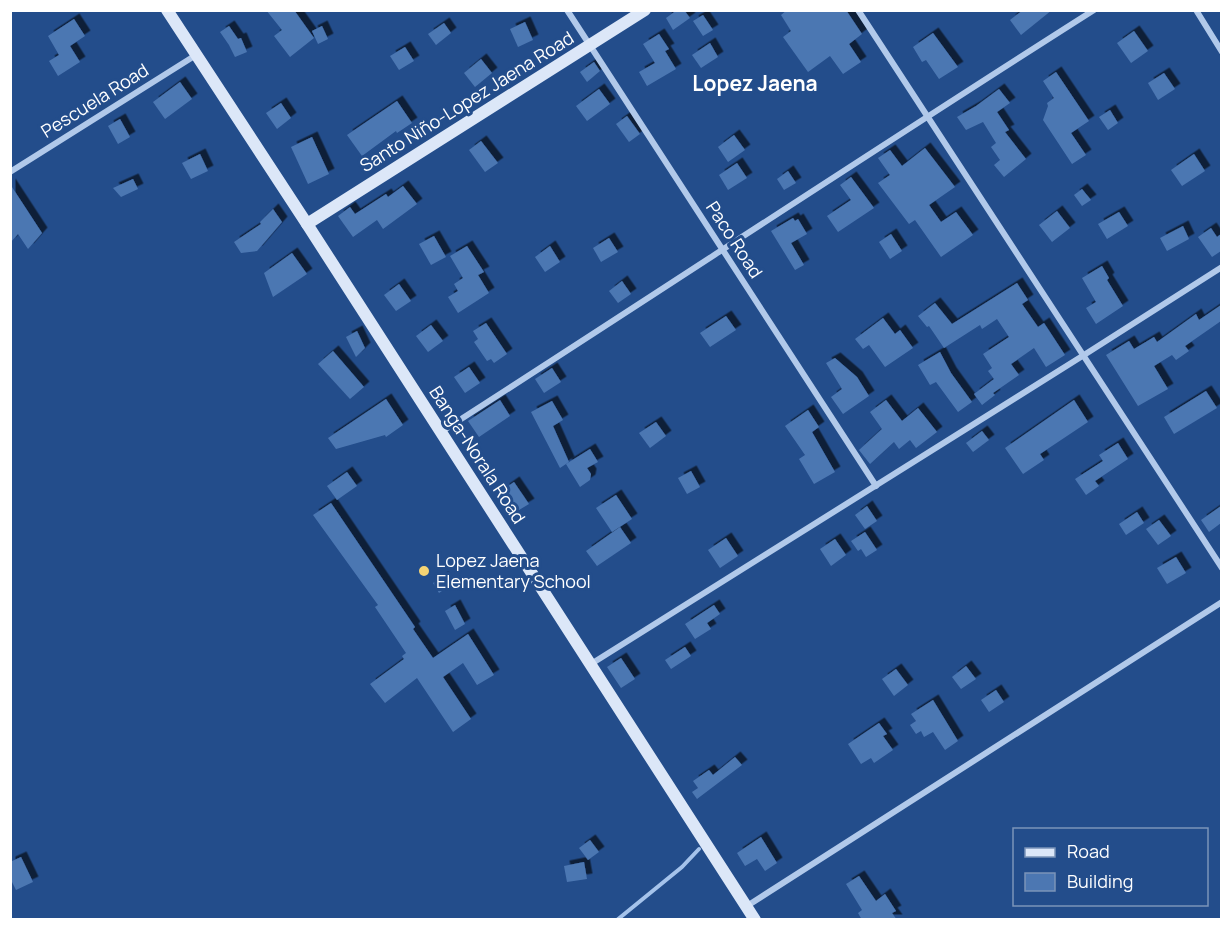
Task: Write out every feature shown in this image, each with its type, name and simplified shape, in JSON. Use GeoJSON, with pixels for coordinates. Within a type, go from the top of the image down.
{"type":"FeatureCollection","features":[{"type":"Feature","properties":{"kind":"main road","name":"Banga-Norala Road"},"geometry":{"type":"LineString","coordinates":[[167,10],[308,224],[755,920]]}},
{"type":"Feature","properties":{"kind":"main road","name":"Santo Niño-Lopez Jaena Road"},"geometry":{"type":"LineString","coordinates":[[308,224],[645,10]]}},
{"type":"Feature","properties":{"kind":"street","name":"Paco Road"},"geometry":{"type":"LineString","coordinates":[[567,10],[876,486]]}},
{"type":"Feature","properties":{"kind":"street"},"geometry":{"type":"LineString","coordinates":[[858,10],[1221,568]]}},
{"type":"Feature","properties":{"kind":"street"},"geometry":{"type":"LineString","coordinates":[[441,432],[1094,10]]}},
{"type":"Feature","properties":{"kind":"street"},"geometry":{"type":"LineString","coordinates":[[1196,10],[1221,52]]}},
{"type":"Feature","properties":{"kind":"street","name":"Pescuela Road"},"geometry":{"type":"LineString","coordinates":[[10,172],[196,55]]}},
{"type":"Feature","properties":{"kind":"street"},"geometry":{"type":"LineString","coordinates":[[591,664],[1084,356],[1221,267]]}},
{"type":"Feature","properties":{"kind":"street"},"geometry":{"type":"LineString","coordinates":[[746,906],[1221,602]]}},
{"type":"Feature","properties":{"kind":"building"},"geometry":{"type":"Polygon","coordinates":[[[266,10],[294,10],[314,38],[290,57],[274,36],[282,30],[266,10]]]}},
{"type":"Feature","properties":{"kind":"building"},"geometry":{"type":"Polygon","coordinates":[[[677,10],[684,10],[690,18],[673,30],[666,18],[677,10]]]}},
{"type":"Feature","properties":{"kind":"building"},"geometry":{"type":"Polygon","coordinates":[[[787,10],[846,10],[862,34],[849,44],[861,62],[843,74],[830,56],[808,72],[783,37],[791,31],[781,15],[787,10]]]}},
{"type":"Feature","properties":{"kind":"building"},"geometry":{"type":"Polygon","coordinates":[[[1023,10],[1052,10],[1021,35],[1010,20],[1023,10]]]}},
{"type":"Feature","properties":{"kind":"building"},"geometry":{"type":"Polygon","coordinates":[[[703,15],[713,30],[703,36],[693,21],[703,15]]]}},
{"type":"Feature","properties":{"kind":"building"},"geometry":{"type":"Polygon","coordinates":[[[74,19],[85,36],[70,46],[80,62],[58,76],[49,61],[59,55],[48,36],[74,19]]]}},
{"type":"Feature","properties":{"kind":"building"},"geometry":{"type":"Polygon","coordinates":[[[525,22],[533,40],[518,47],[510,29],[525,22]]]}},
{"type":"Feature","properties":{"kind":"building"},"geometry":{"type":"Polygon","coordinates":[[[444,23],[451,33],[436,45],[428,34],[444,23]]]}},
{"type":"Feature","properties":{"kind":"building"},"geometry":{"type":"Polygon","coordinates":[[[229,26],[238,39],[241,38],[247,52],[235,57],[220,32],[229,26]]]}},
{"type":"Feature","properties":{"kind":"building"},"geometry":{"type":"Polygon","coordinates":[[[322,26],[328,39],[318,44],[312,31],[322,26]]]}},
{"type":"Feature","properties":{"kind":"building"},"geometry":{"type":"Polygon","coordinates":[[[1134,31],[1148,51],[1131,63],[1117,43],[1134,31]]]}},
{"type":"Feature","properties":{"kind":"building"},"geometry":{"type":"Polygon","coordinates":[[[933,33],[958,67],[939,79],[926,60],[922,62],[913,47],[933,33]]]}},
{"type":"Feature","properties":{"kind":"building"},"geometry":{"type":"Polygon","coordinates":[[[659,34],[669,49],[665,51],[676,69],[647,86],[639,72],[655,63],[643,44],[659,34]]]}},
{"type":"Feature","properties":{"kind":"building"},"geometry":{"type":"Polygon","coordinates":[[[710,43],[718,57],[701,68],[692,55],[710,43]]]}},
{"type":"Feature","properties":{"kind":"building"},"geometry":{"type":"Polygon","coordinates":[[[405,47],[414,61],[399,70],[390,56],[405,47]]]}},
{"type":"Feature","properties":{"kind":"building"},"geometry":{"type":"Polygon","coordinates":[[[481,59],[492,73],[475,87],[464,73],[481,59]]]}},
{"type":"Feature","properties":{"kind":"building"},"geometry":{"type":"Polygon","coordinates":[[[594,62],[600,71],[587,82],[580,72],[594,62]]]}},
{"type":"Feature","properties":{"kind":"building"},"geometry":{"type":"Polygon","coordinates":[[[1056,72],[1089,121],[1071,133],[1086,155],[1072,164],[1043,120],[1047,103],[1054,98],[1043,81],[1056,72]]]}},
{"type":"Feature","properties":{"kind":"building"},"geometry":{"type":"Polygon","coordinates":[[[1164,73],[1175,89],[1158,100],[1148,83],[1164,73]]]}},
{"type":"Feature","properties":{"kind":"building"},"geometry":{"type":"Polygon","coordinates":[[[180,82],[192,99],[165,119],[153,102],[180,82]]]}},
{"type":"Feature","properties":{"kind":"building"},"geometry":{"type":"Polygon","coordinates":[[[599,89],[610,104],[587,121],[576,106],[599,89]]]}},
{"type":"Feature","properties":{"kind":"building"},"geometry":{"type":"Polygon","coordinates":[[[999,89],[1010,103],[997,112],[1009,130],[1005,132],[1026,159],[1004,177],[994,165],[1000,160],[991,147],[996,143],[983,122],[966,130],[957,117],[999,89]]]}},
{"type":"Feature","properties":{"kind":"building"},"geometry":{"type":"Polygon","coordinates":[[[397,101],[412,123],[397,133],[396,131],[362,156],[347,135],[397,101]]]}},
{"type":"Feature","properties":{"kind":"building"},"geometry":{"type":"Polygon","coordinates":[[[281,103],[291,118],[277,129],[266,113],[281,103]]]}},
{"type":"Feature","properties":{"kind":"building"},"geometry":{"type":"Polygon","coordinates":[[[1110,110],[1118,123],[1108,130],[1099,117],[1110,110]]]}},
{"type":"Feature","properties":{"kind":"building"},"geometry":{"type":"Polygon","coordinates":[[[627,116],[640,134],[629,142],[616,124],[627,116]]]}},
{"type":"Feature","properties":{"kind":"building"},"geometry":{"type":"Polygon","coordinates":[[[120,119],[130,137],[118,144],[108,126],[120,119]]]}},
{"type":"Feature","properties":{"kind":"building"},"geometry":{"type":"Polygon","coordinates":[[[734,135],[745,150],[728,162],[718,147],[734,135]]]}},
{"type":"Feature","properties":{"kind":"building"},"geometry":{"type":"Polygon","coordinates":[[[312,137],[329,174],[308,184],[291,147],[312,137]]]}},
{"type":"Feature","properties":{"kind":"building"},"geometry":{"type":"Polygon","coordinates":[[[481,141],[498,163],[485,172],[469,150],[481,141]]]}},
{"type":"Feature","properties":{"kind":"building"},"geometry":{"type":"Polygon","coordinates":[[[925,148],[955,187],[929,205],[941,222],[956,212],[973,235],[941,257],[915,220],[909,224],[878,183],[890,175],[878,158],[890,150],[902,166],[925,148]]]}},
{"type":"Feature","properties":{"kind":"building"},"geometry":{"type":"Polygon","coordinates":[[[200,154],[208,171],[191,179],[182,163],[200,154]]]}},
{"type":"Feature","properties":{"kind":"building"},"geometry":{"type":"Polygon","coordinates":[[[1194,154],[1205,171],[1182,186],[1171,170],[1194,154]]]}},
{"type":"Feature","properties":{"kind":"building"},"geometry":{"type":"Polygon","coordinates":[[[737,163],[747,178],[728,190],[719,175],[737,163]]]}},
{"type":"Feature","properties":{"kind":"building"},"geometry":{"type":"Polygon","coordinates":[[[788,171],[796,183],[784,190],[777,179],[788,171]]]}},
{"type":"Feature","properties":{"kind":"building"},"geometry":{"type":"Polygon","coordinates":[[[851,177],[874,208],[838,232],[827,216],[851,200],[840,185],[851,177]]]}},
{"type":"Feature","properties":{"kind":"building"},"geometry":{"type":"Polygon","coordinates":[[[133,179],[138,189],[121,197],[113,188],[133,179]]]}},
{"type":"Feature","properties":{"kind":"building"},"geometry":{"type":"Polygon","coordinates":[[[10,184],[42,233],[28,249],[18,234],[10,243],[10,184]]]}},
{"type":"Feature","properties":{"kind":"building"},"geometry":{"type":"Polygon","coordinates":[[[403,186],[417,204],[383,229],[377,220],[353,237],[338,216],[350,207],[355,214],[386,194],[388,197],[403,186]]]}},
{"type":"Feature","properties":{"kind":"building"},"geometry":{"type":"Polygon","coordinates":[[[1082,189],[1091,200],[1082,206],[1074,195],[1082,189]]]}},
{"type":"Feature","properties":{"kind":"building"},"geometry":{"type":"Polygon","coordinates":[[[273,209],[282,222],[257,251],[241,253],[234,242],[261,224],[260,222],[273,209]]]}},
{"type":"Feature","properties":{"kind":"building"},"geometry":{"type":"Polygon","coordinates":[[[1057,211],[1070,228],[1052,242],[1039,225],[1057,211]]]}},
{"type":"Feature","properties":{"kind":"building"},"geometry":{"type":"Polygon","coordinates":[[[1119,212],[1128,226],[1107,239],[1098,224],[1119,212]]]}},
{"type":"Feature","properties":{"kind":"building"},"geometry":{"type":"Polygon","coordinates":[[[793,218],[795,221],[798,219],[807,234],[791,243],[804,265],[795,270],[771,231],[793,218]]]}},
{"type":"Feature","properties":{"kind":"building"},"geometry":{"type":"Polygon","coordinates":[[[1183,226],[1189,239],[1167,251],[1160,238],[1183,226]]]}},
{"type":"Feature","properties":{"kind":"building"},"geometry":{"type":"Polygon","coordinates":[[[1211,228],[1217,237],[1221,234],[1221,251],[1212,257],[1198,237],[1211,228]]]}},
{"type":"Feature","properties":{"kind":"building"},"geometry":{"type":"Polygon","coordinates":[[[891,234],[902,251],[890,259],[879,242],[891,234]]]}},
{"type":"Feature","properties":{"kind":"building"},"geometry":{"type":"Polygon","coordinates":[[[434,236],[446,257],[431,265],[419,244],[434,236]]]}},
{"type":"Feature","properties":{"kind":"building"},"geometry":{"type":"Polygon","coordinates":[[[609,238],[618,252],[601,262],[593,248],[609,238]]]}},
{"type":"Feature","properties":{"kind":"building"},"geometry":{"type":"Polygon","coordinates":[[[467,246],[484,272],[478,275],[489,293],[458,313],[448,297],[458,291],[454,284],[463,278],[450,256],[467,246]]]}},
{"type":"Feature","properties":{"kind":"building"},"geometry":{"type":"Polygon","coordinates":[[[550,246],[560,262],[545,272],[535,257],[550,246]]]}},
{"type":"Feature","properties":{"kind":"building"},"geometry":{"type":"Polygon","coordinates":[[[292,253],[307,274],[273,297],[264,273],[292,253]]]}},
{"type":"Feature","properties":{"kind":"building"},"geometry":{"type":"Polygon","coordinates":[[[1102,266],[1109,278],[1107,280],[1123,306],[1096,324],[1086,308],[1096,302],[1082,278],[1102,266]]]}},
{"type":"Feature","properties":{"kind":"building"},"geometry":{"type":"Polygon","coordinates":[[[622,281],[631,294],[618,303],[609,291],[622,281]]]}},
{"type":"Feature","properties":{"kind":"building"},"geometry":{"type":"Polygon","coordinates":[[[1017,283],[1028,300],[1022,304],[1038,327],[1044,323],[1065,355],[1046,367],[1034,348],[1011,364],[1019,375],[993,393],[995,395],[982,405],[974,394],[994,379],[988,371],[992,368],[983,354],[1009,337],[997,319],[982,329],[980,325],[944,348],[929,326],[927,327],[918,316],[935,303],[952,324],[1017,283]]]}},
{"type":"Feature","properties":{"kind":"building"},"geometry":{"type":"Polygon","coordinates":[[[399,284],[411,301],[396,311],[384,295],[399,284]]]}},
{"type":"Feature","properties":{"kind":"building"},"geometry":{"type":"Polygon","coordinates":[[[1221,305],[1221,321],[1185,346],[1189,351],[1176,360],[1172,355],[1154,366],[1168,389],[1138,406],[1106,355],[1129,341],[1134,349],[1154,337],[1157,342],[1196,314],[1199,320],[1221,305]]]}},
{"type":"Feature","properties":{"kind":"building"},"geometry":{"type":"Polygon","coordinates":[[[726,316],[736,330],[710,347],[700,333],[726,316]]]}},
{"type":"Feature","properties":{"kind":"building"},"geometry":{"type":"Polygon","coordinates":[[[883,318],[895,334],[900,330],[913,348],[885,367],[869,345],[863,349],[855,339],[883,318]]]}},
{"type":"Feature","properties":{"kind":"building"},"geometry":{"type":"Polygon","coordinates":[[[486,323],[507,354],[494,363],[491,359],[487,361],[474,342],[478,339],[473,331],[486,323]]]}},
{"type":"Feature","properties":{"kind":"building"},"geometry":{"type":"Polygon","coordinates":[[[431,325],[443,341],[428,352],[416,336],[431,325]]]}},
{"type":"Feature","properties":{"kind":"building"},"geometry":{"type":"Polygon","coordinates":[[[357,331],[365,348],[356,357],[346,337],[357,331]]]}},
{"type":"Feature","properties":{"kind":"building"},"geometry":{"type":"Polygon","coordinates":[[[333,351],[364,387],[350,399],[318,364],[333,351]]]}},
{"type":"Feature","properties":{"kind":"building"},"geometry":{"type":"Polygon","coordinates":[[[940,352],[951,373],[972,402],[958,412],[936,382],[930,385],[918,365],[940,352]]]}},
{"type":"Feature","properties":{"kind":"building"},"geometry":{"type":"Polygon","coordinates":[[[835,358],[857,377],[869,396],[843,414],[831,397],[842,389],[826,363],[835,358]]]}},
{"type":"Feature","properties":{"kind":"building"},"geometry":{"type":"Polygon","coordinates":[[[469,367],[480,383],[465,393],[454,377],[469,367]]]}},
{"type":"Feature","properties":{"kind":"building"},"geometry":{"type":"Polygon","coordinates":[[[552,368],[561,382],[544,393],[535,379],[552,368]]]}},
{"type":"Feature","properties":{"kind":"building"},"geometry":{"type":"Polygon","coordinates":[[[1206,391],[1217,408],[1174,434],[1164,417],[1206,391]]]}},
{"type":"Feature","properties":{"kind":"building"},"geometry":{"type":"Polygon","coordinates":[[[386,399],[403,425],[386,437],[385,435],[336,449],[328,438],[386,399]]]}},
{"type":"Feature","properties":{"kind":"building"},"geometry":{"type":"Polygon","coordinates":[[[500,400],[510,416],[479,437],[468,421],[500,400]]]}},
{"type":"Feature","properties":{"kind":"building"},"geometry":{"type":"Polygon","coordinates":[[[886,400],[902,421],[918,408],[937,432],[916,448],[910,440],[899,449],[894,442],[870,464],[859,450],[882,429],[870,412],[886,400]]]}},
{"type":"Feature","properties":{"kind":"building"},"geometry":{"type":"Polygon","coordinates":[[[1074,400],[1088,422],[1040,454],[1044,460],[1023,474],[1005,448],[1074,400]]]}},
{"type":"Feature","properties":{"kind":"building"},"geometry":{"type":"Polygon","coordinates":[[[552,401],[563,420],[553,426],[569,462],[560,468],[531,412],[552,401]]]}},
{"type":"Feature","properties":{"kind":"building"},"geometry":{"type":"Polygon","coordinates":[[[808,410],[819,427],[812,432],[835,472],[814,484],[799,459],[805,455],[785,426],[808,410]]]}},
{"type":"Feature","properties":{"kind":"building"},"geometry":{"type":"Polygon","coordinates":[[[656,422],[666,436],[650,448],[639,433],[656,422]]]}},
{"type":"Feature","properties":{"kind":"building"},"geometry":{"type":"Polygon","coordinates":[[[982,431],[989,440],[973,452],[966,443],[982,431]]]}},
{"type":"Feature","properties":{"kind":"building"},"geometry":{"type":"Polygon","coordinates":[[[1118,443],[1128,459],[1095,481],[1099,486],[1086,495],[1075,479],[1103,461],[1099,455],[1118,443]]]}},
{"type":"Feature","properties":{"kind":"building"},"geometry":{"type":"Polygon","coordinates":[[[590,449],[598,462],[587,468],[591,474],[590,480],[580,487],[566,464],[590,449]]]}},
{"type":"Feature","properties":{"kind":"building"},"geometry":{"type":"Polygon","coordinates":[[[691,471],[700,487],[687,494],[678,478],[691,471]]]}},
{"type":"Feature","properties":{"kind":"building"},"geometry":{"type":"Polygon","coordinates":[[[347,472],[357,486],[337,500],[327,486],[347,472]]]}},
{"type":"Feature","properties":{"kind":"building"},"geometry":{"type":"Polygon","coordinates":[[[514,482],[529,504],[519,510],[504,489],[514,482]]]}},
{"type":"Feature","properties":{"kind":"building"},"geometry":{"type":"Polygon","coordinates":[[[616,495],[632,519],[612,532],[596,508],[616,495]]]}},
{"type":"Feature","properties":{"kind":"building"},"geometry":{"type":"Polygon","coordinates":[[[331,503],[415,627],[413,629],[433,658],[468,634],[494,675],[477,685],[463,663],[443,677],[471,719],[453,732],[417,678],[385,703],[370,684],[404,659],[402,656],[406,653],[375,607],[378,605],[313,515],[331,503]]]}},
{"type":"Feature","properties":{"kind":"building"},"geometry":{"type":"Polygon","coordinates":[[[867,506],[877,521],[865,529],[855,515],[867,506]]]}},
{"type":"Feature","properties":{"kind":"building"},"geometry":{"type":"Polygon","coordinates":[[[1221,506],[1221,523],[1209,532],[1201,520],[1221,506]]]}},
{"type":"Feature","properties":{"kind":"building"},"geometry":{"type":"Polygon","coordinates":[[[1137,512],[1144,523],[1126,535],[1119,524],[1137,512]]]}},
{"type":"Feature","properties":{"kind":"building"},"geometry":{"type":"Polygon","coordinates":[[[1159,520],[1171,536],[1158,545],[1146,529],[1159,520]]]}},
{"type":"Feature","properties":{"kind":"building"},"geometry":{"type":"Polygon","coordinates":[[[620,527],[631,543],[597,566],[586,551],[620,527]]]}},
{"type":"Feature","properties":{"kind":"building"},"geometry":{"type":"Polygon","coordinates":[[[865,532],[877,550],[866,557],[861,549],[858,551],[851,541],[865,532]]]}},
{"type":"Feature","properties":{"kind":"building"},"geometry":{"type":"Polygon","coordinates":[[[726,538],[738,556],[720,568],[708,550],[726,538]]]}},
{"type":"Feature","properties":{"kind":"building"},"geometry":{"type":"Polygon","coordinates":[[[835,539],[846,555],[831,566],[820,549],[835,539]]]}},
{"type":"Feature","properties":{"kind":"building"},"geometry":{"type":"Polygon","coordinates":[[[1176,557],[1186,573],[1167,584],[1157,568],[1176,557]]]}},
{"type":"Feature","properties":{"kind":"building"},"geometry":{"type":"Polygon","coordinates":[[[443,577],[449,586],[439,593],[433,583],[443,577]]]}},
{"type":"Feature","properties":{"kind":"building"},"geometry":{"type":"Polygon","coordinates":[[[455,605],[465,624],[455,630],[445,611],[455,605]]]}},
{"type":"Feature","properties":{"kind":"building"},"geometry":{"type":"Polygon","coordinates":[[[714,605],[720,614],[707,623],[711,629],[695,639],[685,624],[714,605]]]}},
{"type":"Feature","properties":{"kind":"building"},"geometry":{"type":"Polygon","coordinates":[[[685,647],[691,656],[671,669],[665,660],[685,647]]]}},
{"type":"Feature","properties":{"kind":"building"},"geometry":{"type":"Polygon","coordinates":[[[621,658],[635,679],[621,688],[607,667],[621,658]]]}},
{"type":"Feature","properties":{"kind":"building"},"geometry":{"type":"Polygon","coordinates":[[[966,666],[976,679],[961,689],[952,677],[966,666]]]}},
{"type":"Feature","properties":{"kind":"building"},"geometry":{"type":"Polygon","coordinates":[[[896,669],[908,685],[894,696],[882,679],[896,669]]]}},
{"type":"Feature","properties":{"kind":"building"},"geometry":{"type":"Polygon","coordinates":[[[996,690],[1004,702],[989,712],[981,700],[996,690]]]}},
{"type":"Feature","properties":{"kind":"building"},"geometry":{"type":"Polygon","coordinates":[[[933,700],[958,741],[945,750],[933,732],[924,737],[921,731],[916,734],[910,725],[916,721],[911,714],[933,700]]]}},
{"type":"Feature","properties":{"kind":"building"},"geometry":{"type":"Polygon","coordinates":[[[879,723],[887,734],[883,736],[893,750],[874,763],[871,758],[861,764],[848,744],[879,723]]]}},
{"type":"Feature","properties":{"kind":"building"},"geometry":{"type":"Polygon","coordinates":[[[735,757],[742,765],[697,799],[692,792],[698,788],[693,781],[709,770],[713,775],[735,757]]]}},
{"type":"Feature","properties":{"kind":"building"},"geometry":{"type":"Polygon","coordinates":[[[761,837],[777,863],[765,871],[757,859],[745,866],[737,853],[761,837]]]}},
{"type":"Feature","properties":{"kind":"building"},"geometry":{"type":"Polygon","coordinates":[[[590,840],[599,852],[588,860],[579,848],[590,840]]]}},
{"type":"Feature","properties":{"kind":"building"},"geometry":{"type":"Polygon","coordinates":[[[21,857],[33,882],[16,890],[10,878],[10,862],[21,857]]]}},
{"type":"Feature","properties":{"kind":"building"},"geometry":{"type":"Polygon","coordinates":[[[584,862],[587,879],[567,882],[564,866],[584,862]]]}},
{"type":"Feature","properties":{"kind":"building"},"geometry":{"type":"Polygon","coordinates":[[[859,876],[876,901],[885,894],[896,911],[892,913],[897,920],[862,920],[858,913],[862,910],[846,884],[859,876]]]}},
{"type":"Feature","properties":{"kind":"waterway"},"geometry":{"type":"LineString","coordinates":[[617,920],[682,867],[699,849]]}},
{"type":"Feature","properties":{"kind":"place","name":"Lopez Jaena Elementary School"},"geometry":{"type":"Point","coordinates":[424,571]}},
{"type":"Feature","properties":{"kind":"district","name":"Lopez Jaena"},"geometry":{"type":"Point","coordinates":[755,84]}}]}
